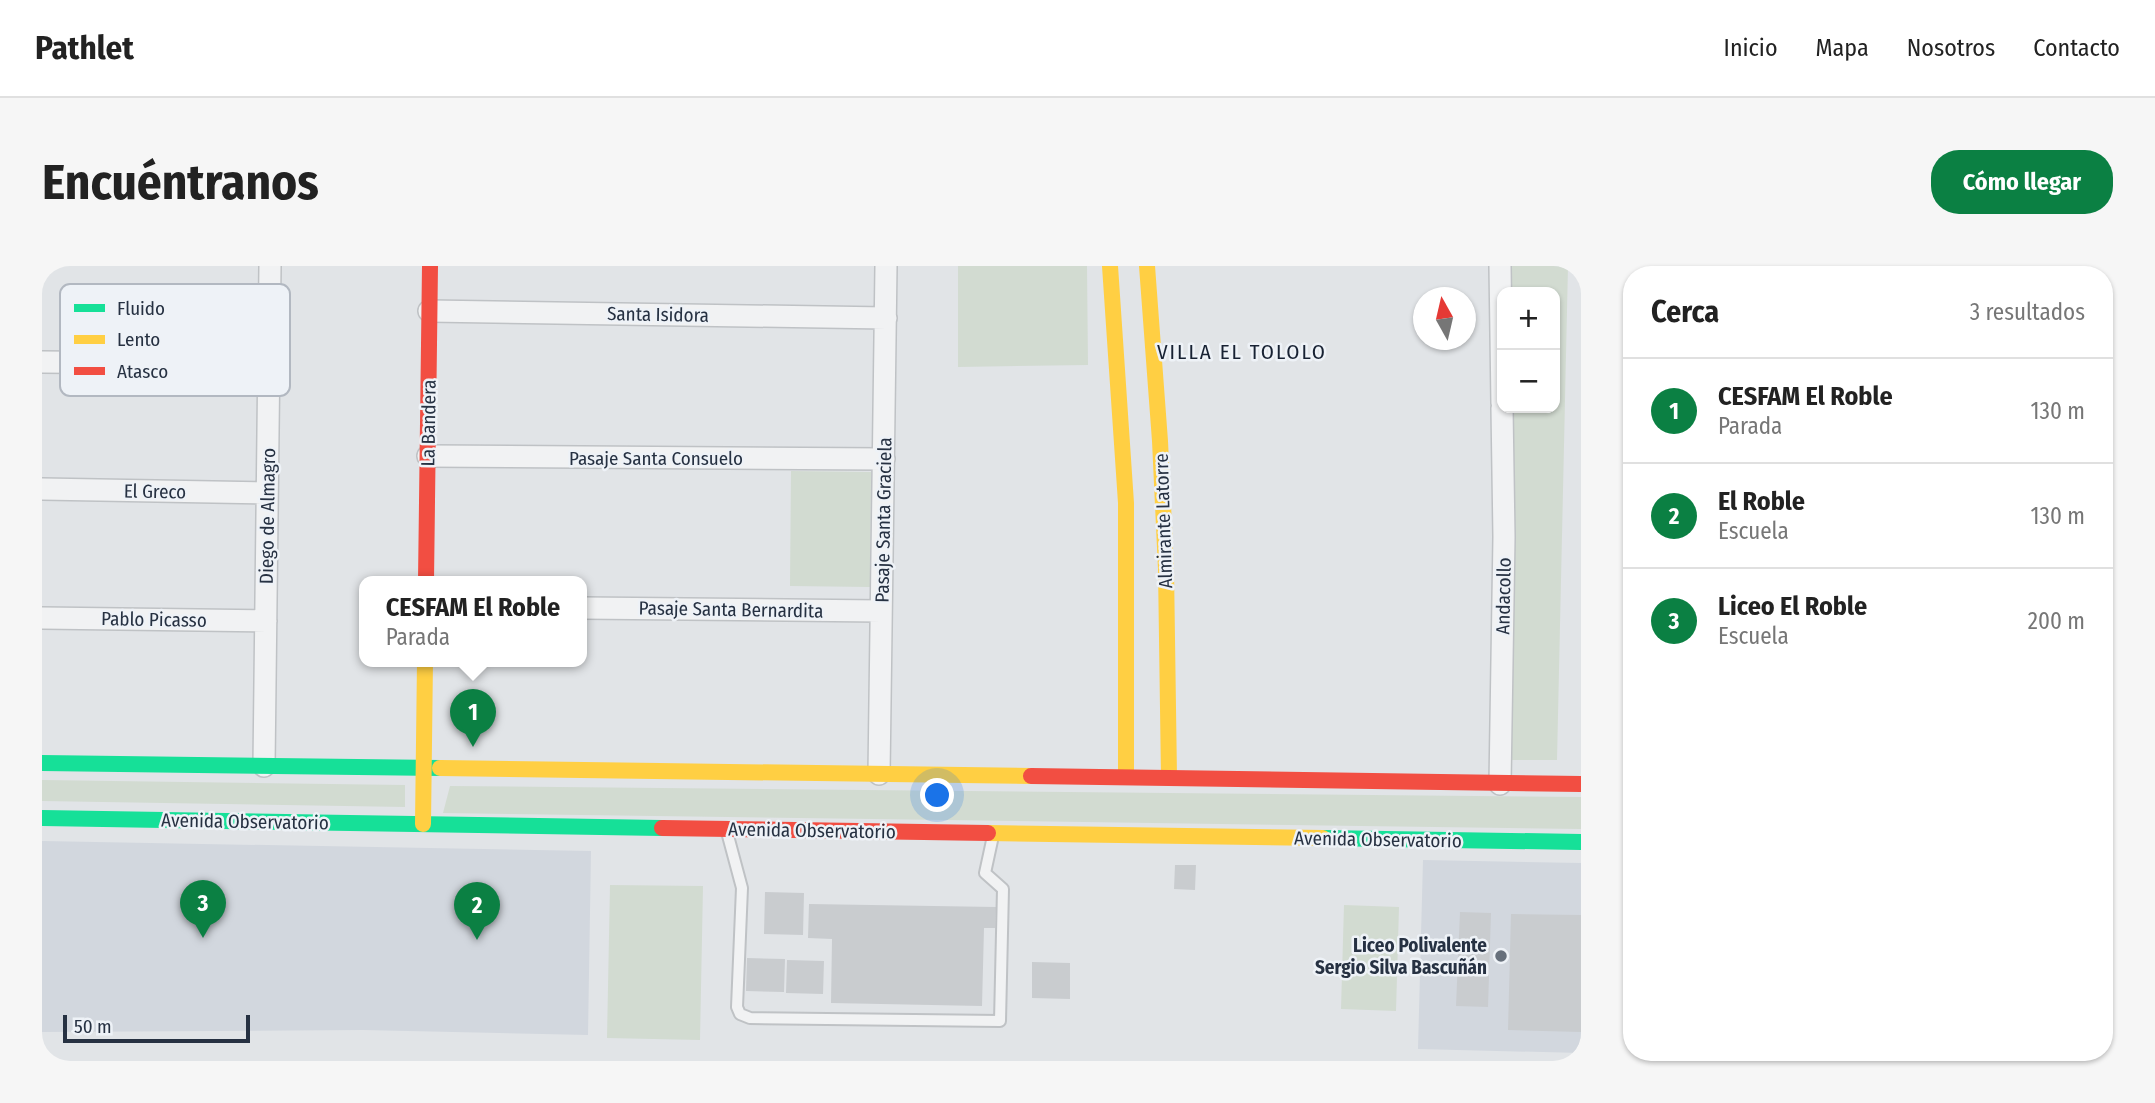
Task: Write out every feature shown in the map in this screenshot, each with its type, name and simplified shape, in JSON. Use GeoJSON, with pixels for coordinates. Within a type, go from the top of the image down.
{"type":"FeatureCollection","features":[{"type":"Feature","properties":{"kind":"main road","name":"La Bandera"},"geometry":{"type":"LineString","coordinates":[[426,576],[430,266]]}},
{"type":"Feature","properties":{"kind":"main road","name":"Almirante Latorre"},"geometry":{"type":"LineString","coordinates":[[1110,266],[1126,503],[1126,776]]}},
{"type":"Feature","properties":{"kind":"main road","name":"Almirante Latorre"},"geometry":{"type":"LineString","coordinates":[[1147,266],[1166,569],[1168,777]]}},
{"type":"Feature","properties":{"kind":"main road"},"geometry":{"type":"LineString","coordinates":[[423,824],[425,667]]}},
{"type":"Feature","properties":{"kind":"main road"},"geometry":{"type":"LineString","coordinates":[[42,762],[1581,784]]}},
{"type":"Feature","properties":{"kind":"main road","name":"Avenida Observatorio"},"geometry":{"type":"LineString","coordinates":[[42,818],[1581,842]]}},
{"type":"Feature","properties":{"kind":"street","name":"Diego de Almagro"},"geometry":{"type":"LineString","coordinates":[[270,266],[270,284]]}},
{"type":"Feature","properties":{"kind":"street","name":"Pasaje Santa Graciela"},"geometry":{"type":"LineString","coordinates":[[879,774],[886,266]]}},
{"type":"Feature","properties":{"kind":"street"},"geometry":{"type":"LineString","coordinates":[[1500,266],[1501,350]]}},
{"type":"Feature","properties":{"kind":"street","name":"Santa Isidora"},"geometry":{"type":"LineString","coordinates":[[429,311],[886,318]]}},
{"type":"Feature","properties":{"kind":"street"},"geometry":{"type":"LineString","coordinates":[[42,362],[60,362]]}},
{"type":"Feature","properties":{"kind":"street","name":"Diego de Almagro"},"geometry":{"type":"LineString","coordinates":[[264,766],[269,396]]}},
{"type":"Feature","properties":{"kind":"street","name":"Andacollo"},"geometry":{"type":"LineString","coordinates":[[1500,783],[1504,537],[1502,413]]}},
{"type":"Feature","properties":{"kind":"street","name":"Pasaje Santa Consuelo"},"geometry":{"type":"LineString","coordinates":[[428,456],[884,459]]}},
{"type":"Feature","properties":{"kind":"street","name":"El Greco"},"geometry":{"type":"LineString","coordinates":[[42,489],[267,493]]}},
{"type":"Feature","properties":{"kind":"street","name":"Pasaje Santa Bernardita"},"geometry":{"type":"LineString","coordinates":[[587,608],[881,611]]}},
{"type":"Feature","properties":{"kind":"street","name":"Pablo Picasso"},"geometry":{"type":"LineString","coordinates":[[42,618],[266,621]]}},
{"type":"Feature","properties":{"kind":"lane"},"geometry":{"type":"LineString","coordinates":[[727,829],[742,888],[737,1007],[740,1014],[750,1018],[1000,1021],[1003,889],[985,873],[994,834]]}},
{"type":"Feature","properties":{"kind":"shaded area"},"geometry":{"type":"Polygon","coordinates":[[[958,266],[1087,266],[1088,365],[958,367],[958,266]]]}},
{"type":"Feature","properties":{"kind":"shaded area"},"geometry":{"type":"Polygon","coordinates":[[[1511,266],[1568,266],[1557,760],[1508,760],[1510,413],[1560,413],[1560,287],[1511,287],[1511,266]]]}},
{"type":"Feature","properties":{"kind":"shaded area"},"geometry":{"type":"Polygon","coordinates":[[[791,471],[871,472],[870,587],[790,586],[791,471]]]}},
{"type":"Feature","properties":{"kind":"shaded area"},"geometry":{"type":"Polygon","coordinates":[[[42,780],[405,785],[405,807],[42,801],[42,780]]]}},
{"type":"Feature","properties":{"kind":"shaded area"},"geometry":{"type":"Polygon","coordinates":[[[450,786],[1581,797],[1581,829],[443,813],[450,786]]]}},
{"type":"Feature","properties":{"kind":"shaded area"},"geometry":{"type":"Polygon","coordinates":[[[42,841],[591,851],[588,1035],[363,1030],[42,1032],[42,841]]]}},
{"type":"Feature","properties":{"kind":"shaded area","name":"Liceo Polivalente Sergio Silva Bascuñán"},"geometry":{"type":"Polygon","coordinates":[[[1423,860],[1581,863],[1581,1053],[1418,1049],[1423,860]]]}},
{"type":"Feature","properties":{"kind":"shaded area"},"geometry":{"type":"Polygon","coordinates":[[[610,885],[703,886],[700,1040],[607,1038],[610,885]]]}},
{"type":"Feature","properties":{"kind":"shaded area"},"geometry":{"type":"Polygon","coordinates":[[[1344,905],[1399,907],[1396,1011],[1341,1009],[1344,905]]]}},
{"type":"Feature","properties":{"kind":"building"},"geometry":{"type":"Polygon","coordinates":[[[1175,865],[1196,865],[1195,890],[1174,889],[1175,865]]]}},
{"type":"Feature","properties":{"kind":"building"},"geometry":{"type":"Polygon","coordinates":[[[765,892],[804,893],[803,935],[764,934],[765,892]]]}},
{"type":"Feature","properties":{"kind":"building"},"geometry":{"type":"Polygon","coordinates":[[[809,904],[996,907],[995,928],[984,928],[982,1006],[831,1003],[832,939],[808,938],[809,904]]]}},
{"type":"Feature","properties":{"kind":"building"},"geometry":{"type":"Polygon","coordinates":[[[1460,912],[1491,913],[1488,1007],[1456,1006],[1460,912]]]}},
{"type":"Feature","properties":{"kind":"building"},"geometry":{"type":"Polygon","coordinates":[[[1511,914],[1581,915],[1581,1032],[1508,1030],[1511,914]]]}},
{"type":"Feature","properties":{"kind":"building"},"geometry":{"type":"Polygon","coordinates":[[[747,958],[785,959],[784,992],[746,991],[747,958]]]}},
{"type":"Feature","properties":{"kind":"building"},"geometry":{"type":"Polygon","coordinates":[[[787,960],[824,961],[823,994],[786,993],[787,960]]]}},
{"type":"Feature","properties":{"kind":"building"},"geometry":{"type":"Polygon","coordinates":[[[1032,962],[1070,963],[1070,999],[1032,998],[1032,962]]]}},
{"type":"Feature","properties":{"kind":"traffic: fast"},"geometry":{"type":"LineString","coordinates":[[42,763],[440,768]]}},
{"type":"Feature","properties":{"kind":"traffic: fast"},"geometry":{"type":"LineString","coordinates":[[42,818],[662,828]]}},
{"type":"Feature","properties":{"kind":"traffic: fast"},"geometry":{"type":"LineString","coordinates":[[1323,838],[1581,842]]}},
{"type":"Feature","properties":{"kind":"traffic: slow"},"geometry":{"type":"LineString","coordinates":[[1110,266],[1126,503],[1126,776]]}},
{"type":"Feature","properties":{"kind":"traffic: slow"},"geometry":{"type":"LineString","coordinates":[[1147,266],[1166,569],[1169,777]]}},
{"type":"Feature","properties":{"kind":"traffic: slow"},"geometry":{"type":"LineString","coordinates":[[423,824],[425,667]]}},
{"type":"Feature","properties":{"kind":"traffic: slow"},"geometry":{"type":"LineString","coordinates":[[440,768],[1031,776]]}},
{"type":"Feature","properties":{"kind":"traffic: slow"},"geometry":{"type":"LineString","coordinates":[[988,833],[1323,838]]}},
{"type":"Feature","properties":{"kind":"traffic: jam"},"geometry":{"type":"LineString","coordinates":[[426,576],[430,266]]}},
{"type":"Feature","properties":{"kind":"traffic: jam"},"geometry":{"type":"LineString","coordinates":[[1031,776],[1581,784]]}},
{"type":"Feature","properties":{"kind":"traffic: jam"},"geometry":{"type":"LineString","coordinates":[[662,828],[988,833]]}},
{"type":"Feature","properties":{"kind":"place","name":"CESFAM El Roble"},"geometry":{"type":"Point","coordinates":[473,747]}},
{"type":"Feature","properties":{"kind":"place","name":"Liceo El Roble"},"geometry":{"type":"Point","coordinates":[203,938]}},
{"type":"Feature","properties":{"kind":"place","name":"El Roble"},"geometry":{"type":"Point","coordinates":[477,940]}},
{"type":"Feature","properties":{"kind":"place","name":"Liceo Polivalente Sergio Silva Bascuñán"},"geometry":{"type":"Point","coordinates":[1501,956]}},
{"type":"Feature","properties":{"kind":"district","name":"VILLA EL TOLOLO"},"geometry":{"type":"Point","coordinates":[1242,352]}}]}
